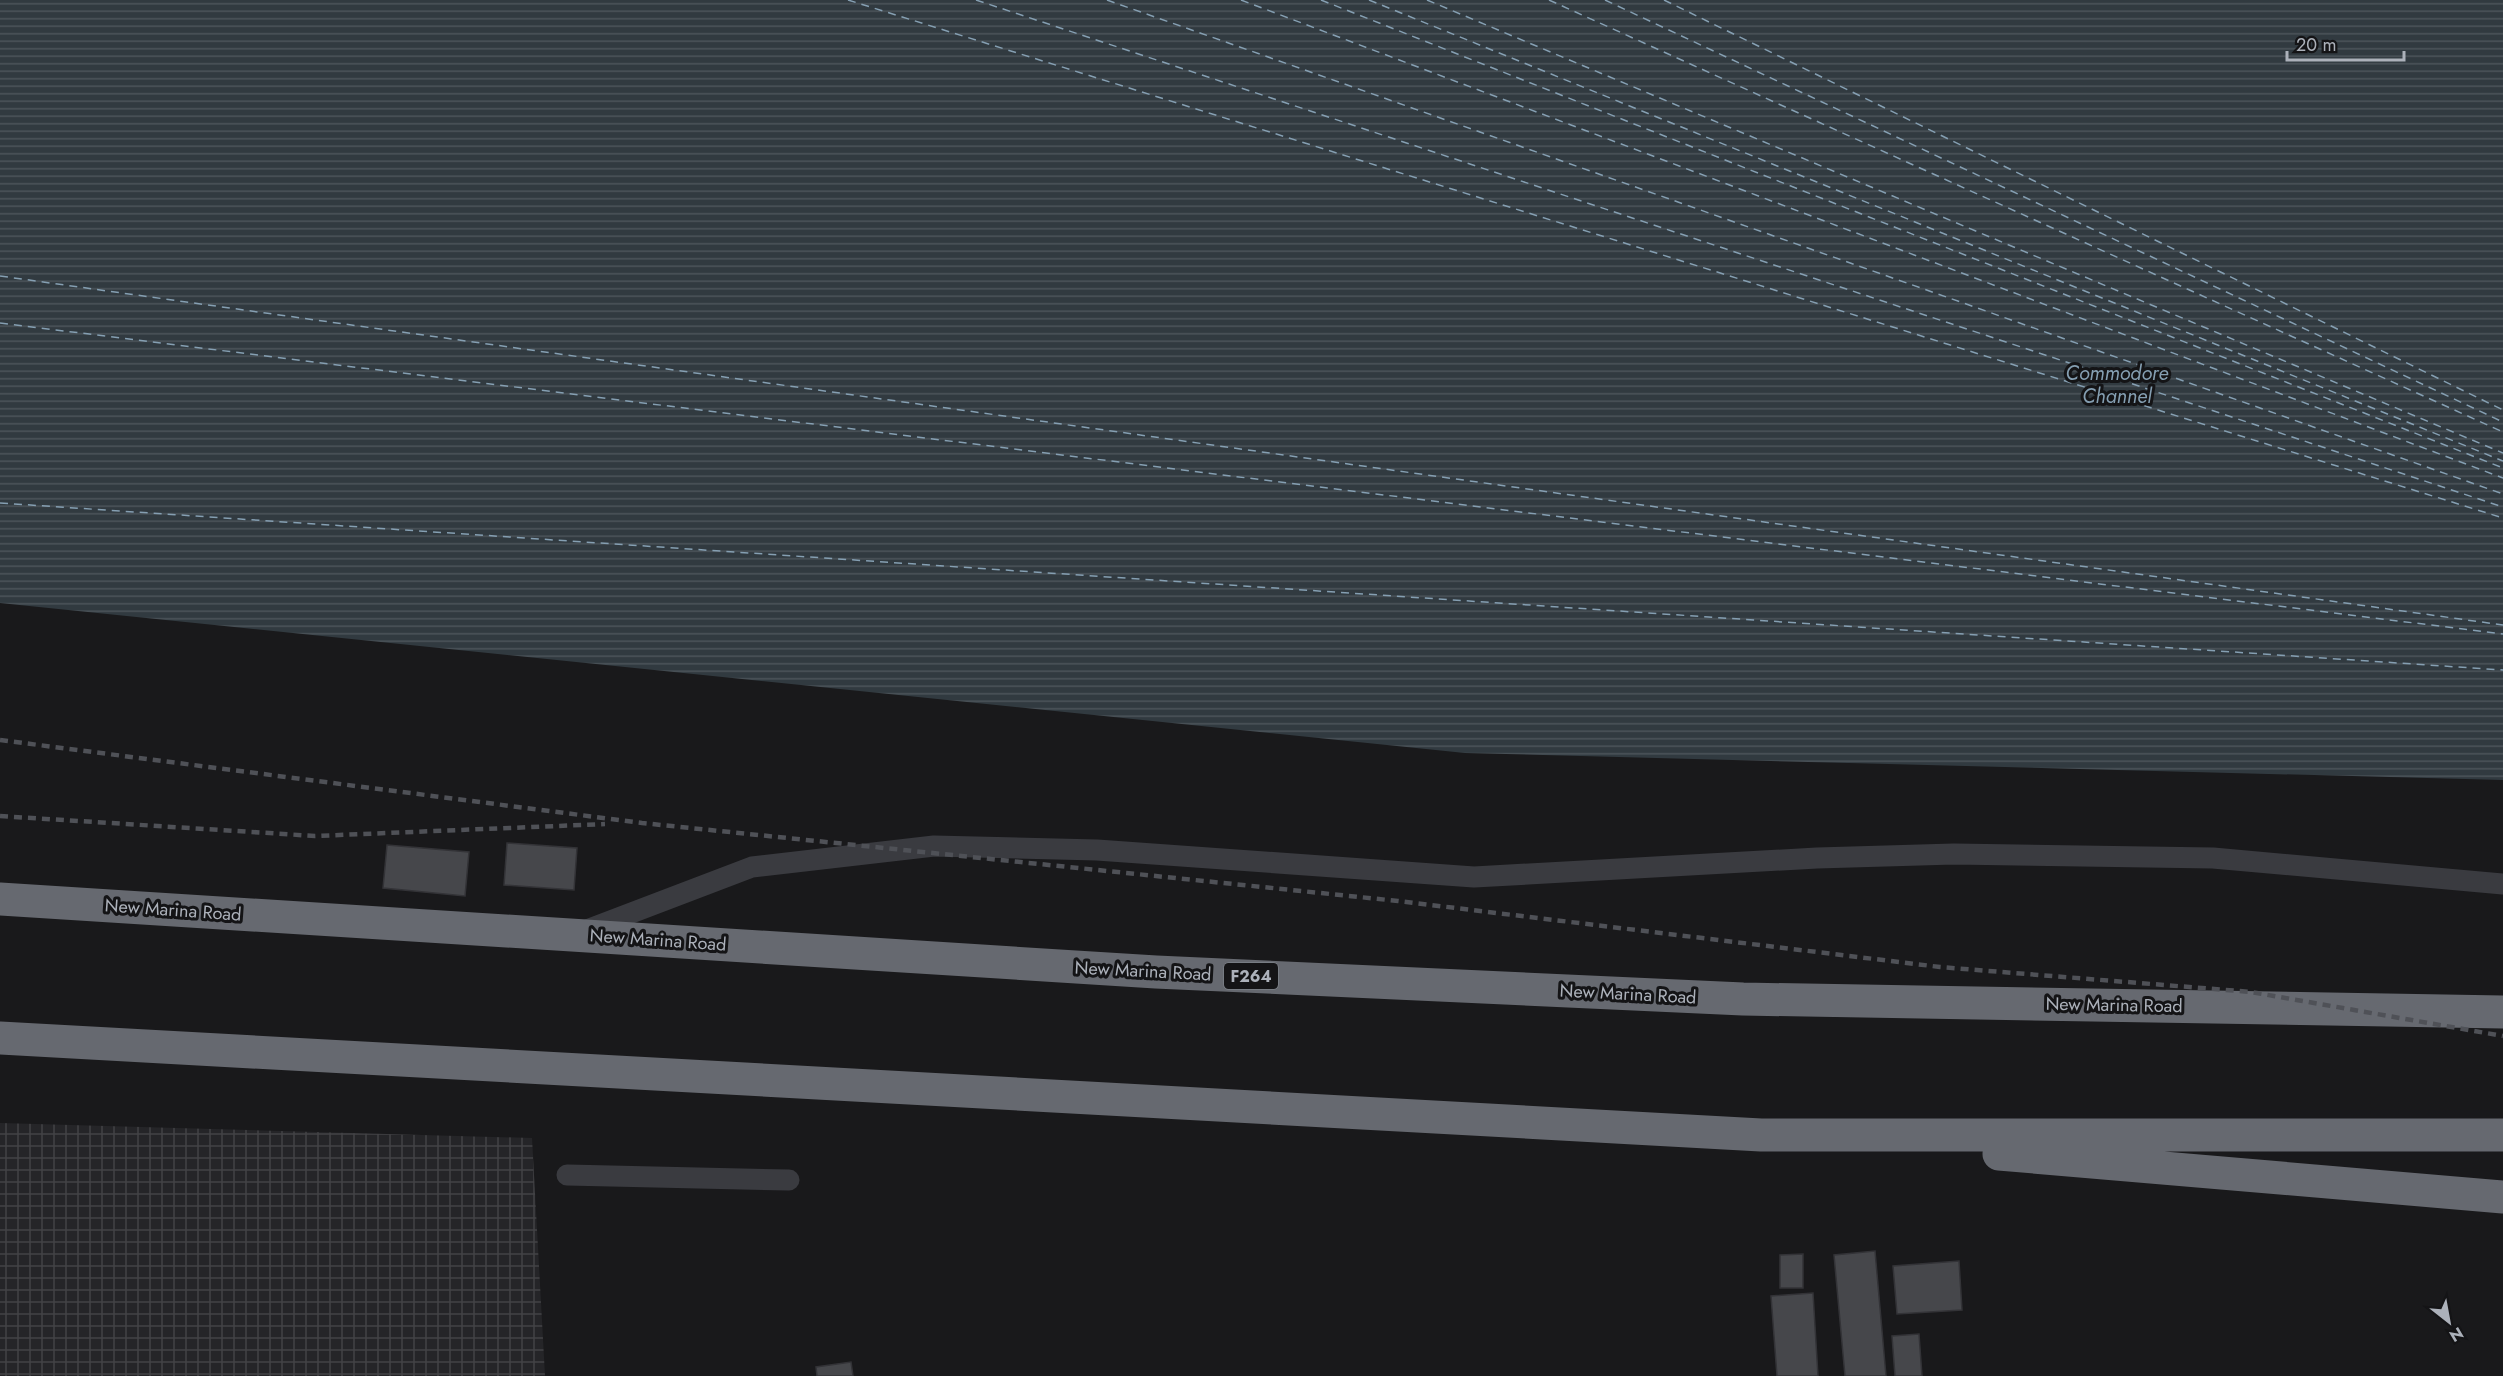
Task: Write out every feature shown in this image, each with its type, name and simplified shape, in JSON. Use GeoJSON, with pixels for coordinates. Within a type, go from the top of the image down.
{"type":"FeatureCollection","features":[{"type":"Feature","properties":{"kind":"highway","name":"New Marina Road"},"geometry":{"type":"LineString","coordinates":[[0,899],[1156,972],[1731,998],[2503,1012]]}},
{"type":"Feature","properties":{"kind":"highway"},"geometry":{"type":"LineString","coordinates":[[0,1038],[1761,1135],[2503,1197]]}},
{"type":"Feature","properties":{"kind":"highway"},"geometry":{"type":"LineString","coordinates":[[1761,1135],[2503,1135]]}},
{"type":"Feature","properties":{"kind":"lane"},"geometry":{"type":"LineString","coordinates":[[573,935],[752,867],[934,846],[1097,850],[1474,877],[1817,858],[1954,855],[2213,858],[2503,884]]}},
{"type":"Feature","properties":{"kind":"lane"},"geometry":{"type":"LineString","coordinates":[[567,1175],[789,1180]]}},
{"type":"Feature","properties":{"kind":"shaded area"},"geometry":{"type":"Polygon","coordinates":[[[0,1123],[532,1138],[545,1376],[0,1376],[0,1123]]]}},
{"type":"Feature","properties":{"kind":"water","name":"Commodore Channel"},"geometry":{"type":"Polygon","coordinates":[[[0,0],[2503,0],[2503,780],[1465,753],[0,603],[0,0]]]}},
{"type":"Feature","properties":{"kind":"building"},"geometry":{"type":"Polygon","coordinates":[[[507,843],[577,848],[574,890],[504,885],[507,843]]]}},
{"type":"Feature","properties":{"kind":"building"},"geometry":{"type":"Polygon","coordinates":[[[387,845],[469,852],[465,896],[383,888],[387,845]]]}},
{"type":"Feature","properties":{"kind":"building"},"geometry":{"type":"Polygon","coordinates":[[[1875,1251],[1886,1376],[1845,1376],[1834,1255],[1875,1251]]]}},
{"type":"Feature","properties":{"kind":"building"},"geometry":{"type":"Polygon","coordinates":[[[1803,1254],[1803,1288],[1780,1288],[1780,1255],[1803,1254]]]}},
{"type":"Feature","properties":{"kind":"building"},"geometry":{"type":"Polygon","coordinates":[[[1959,1261],[1962,1310],[1897,1314],[1893,1266],[1959,1261]]]}},
{"type":"Feature","properties":{"kind":"building"},"geometry":{"type":"Polygon","coordinates":[[[1813,1293],[1818,1376],[1777,1376],[1771,1296],[1813,1293]]]}},
{"type":"Feature","properties":{"kind":"building"},"geometry":{"type":"Polygon","coordinates":[[[1919,1334],[1922,1376],[1895,1376],[1892,1336],[1919,1334]]]}},
{"type":"Feature","properties":{"kind":"building"},"geometry":{"type":"Polygon","coordinates":[[[851,1362],[853,1376],[817,1376],[816,1367],[851,1362]]]}},
{"type":"Feature","properties":{"kind":"ferry route"},"geometry":{"type":"LineString","coordinates":[[848,0],[2503,518]]}},
{"type":"Feature","properties":{"kind":"ferry route"},"geometry":{"type":"LineString","coordinates":[[976,0],[2503,507]]}},
{"type":"Feature","properties":{"kind":"ferry route"},"geometry":{"type":"LineString","coordinates":[[1107,0],[2503,494]]}},
{"type":"Feature","properties":{"kind":"ferry route"},"geometry":{"type":"LineString","coordinates":[[1241,0],[2503,478]]}},
{"type":"Feature","properties":{"kind":"ferry route"},"geometry":{"type":"LineString","coordinates":[[1321,0],[2503,468]]}},
{"type":"Feature","properties":{"kind":"ferry route"},"geometry":{"type":"LineString","coordinates":[[1369,0],[2503,461]]}},
{"type":"Feature","properties":{"kind":"ferry route"},"geometry":{"type":"LineString","coordinates":[[1427,0],[2503,453]]}},
{"type":"Feature","properties":{"kind":"ferry route"},"geometry":{"type":"LineString","coordinates":[[1549,0],[2503,432]]}},
{"type":"Feature","properties":{"kind":"ferry route"},"geometry":{"type":"LineString","coordinates":[[1605,0],[2503,422]]}},
{"type":"Feature","properties":{"kind":"ferry route"},"geometry":{"type":"LineString","coordinates":[[1664,0],[2503,410]]}},
{"type":"Feature","properties":{"kind":"ferry route"},"geometry":{"type":"LineString","coordinates":[[0,276],[2503,625]]}},
{"type":"Feature","properties":{"kind":"ferry route"},"geometry":{"type":"LineString","coordinates":[[0,323],[2503,634]]}},
{"type":"Feature","properties":{"kind":"ferry route"},"geometry":{"type":"LineString","coordinates":[[0,503],[2503,670]]}},
{"type":"Feature","properties":{"kind":"railway"},"geometry":{"type":"LineString","coordinates":[[0,740],[642,823],[1398,901],[1940,967],[2251,992],[2503,1036]]}},
{"type":"Feature","properties":{"kind":"railway"},"geometry":{"type":"LineString","coordinates":[[0,816],[315,836],[605,824]]}}]}
